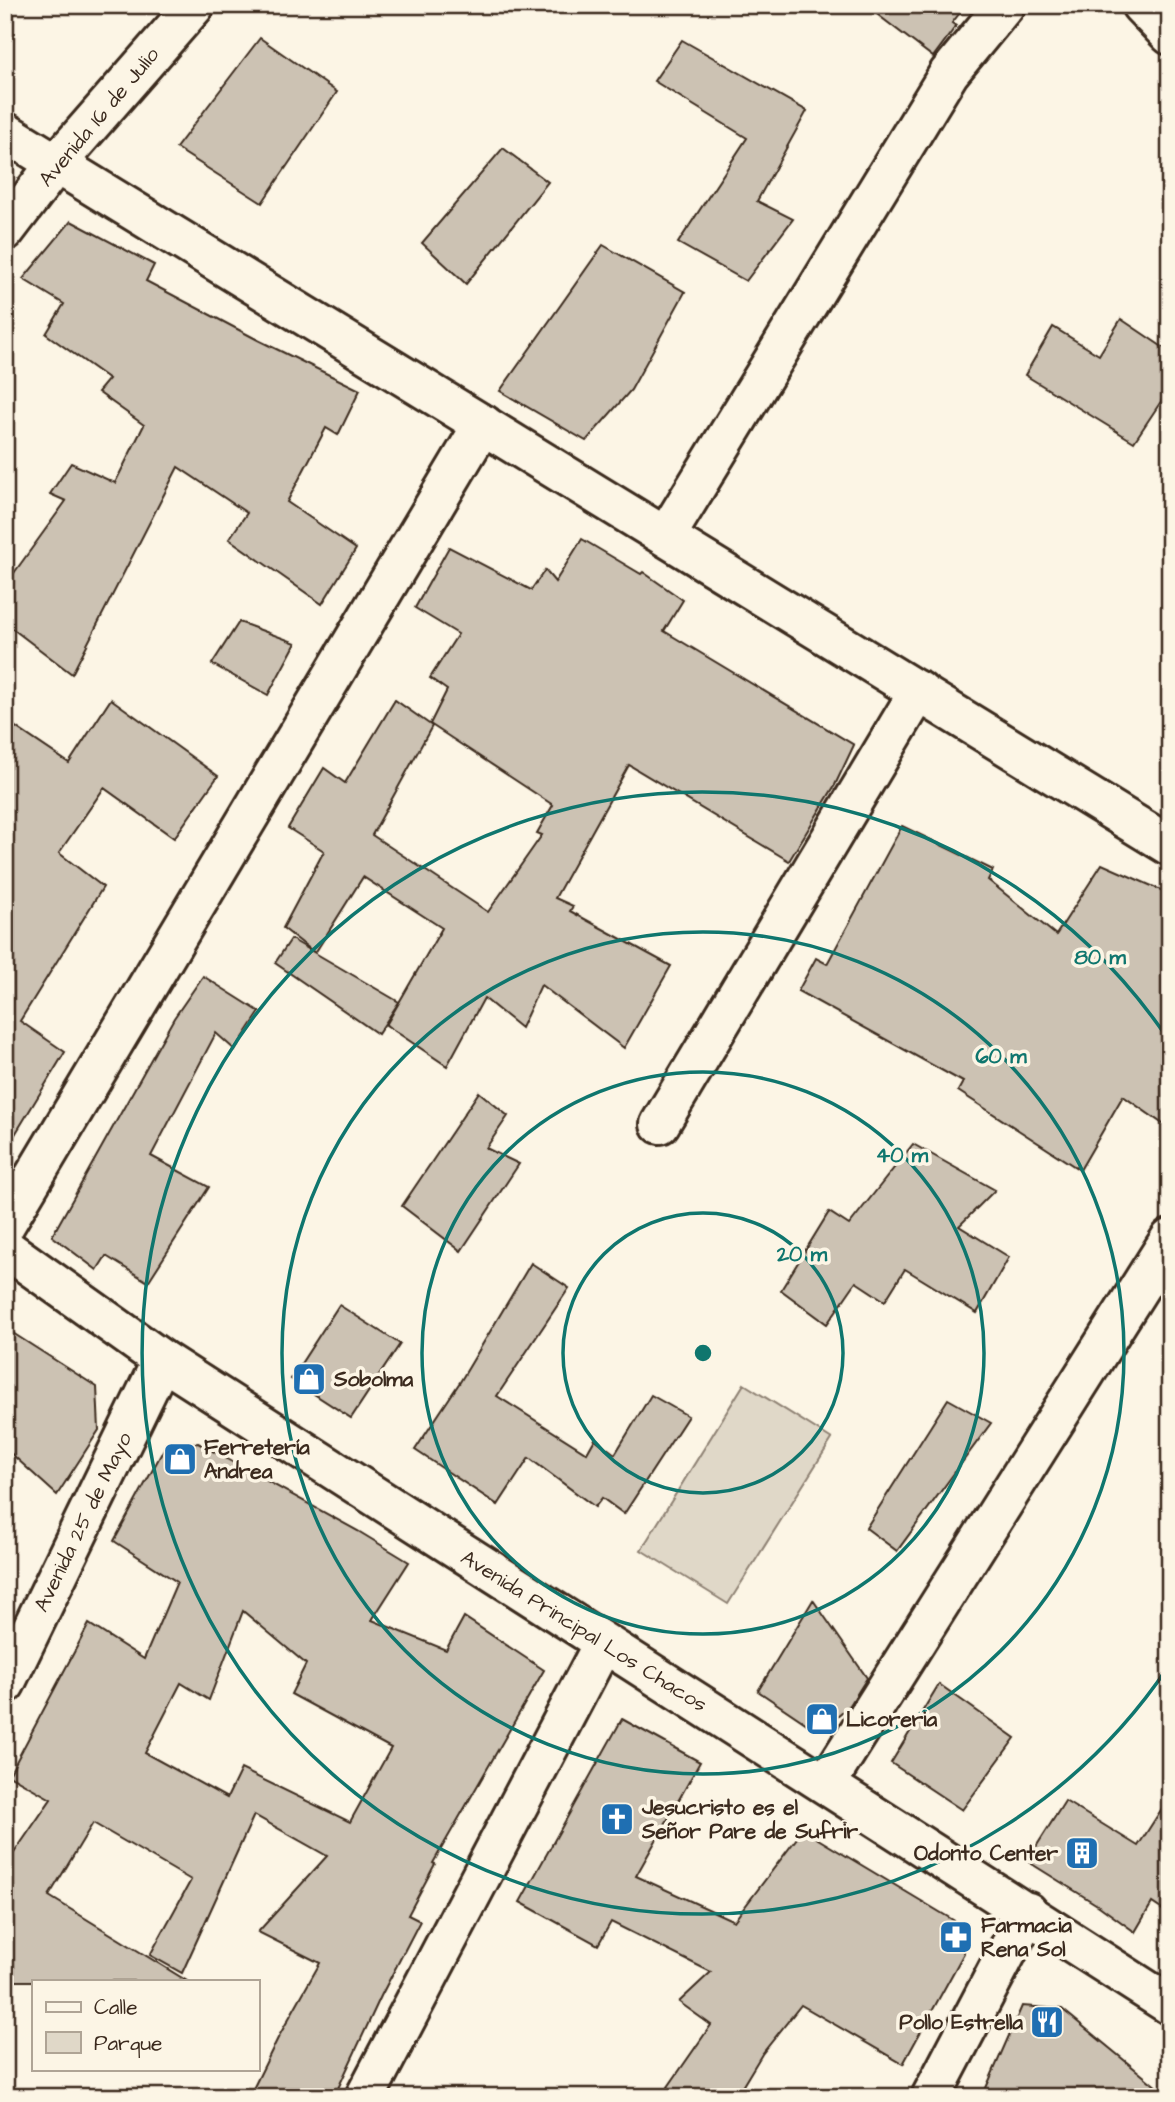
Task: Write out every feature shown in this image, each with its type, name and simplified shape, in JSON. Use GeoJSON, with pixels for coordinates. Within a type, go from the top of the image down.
{"type":"FeatureCollection","features":[{"type":"Feature","properties":{"kind":"street","name":"Avenida 16 de Julio"},"geometry":{"type":"LineString","coordinates":[[5,231],[56,164],[195,5]]}},
{"type":"Feature","properties":{"kind":"street"},"geometry":{"type":"LineString","coordinates":[[666,536],[949,73],[1005,5]]}},
{"type":"Feature","properties":{"kind":"street"},"geometry":{"type":"LineString","coordinates":[[1141,5],[1170,35]]}},
{"type":"Feature","properties":{"kind":"street"},"geometry":{"type":"LineString","coordinates":[[5,132],[1170,846]]}},
{"type":"Feature","properties":{"kind":"street"},"geometry":{"type":"LineString","coordinates":[[5,1225],[483,424]]}},
{"type":"Feature","properties":{"kind":"street"},"geometry":{"type":"LineString","coordinates":[[660,1124],[919,691]]}},
{"type":"Feature","properties":{"kind":"street"},"geometry":{"type":"LineString","coordinates":[[826,1784],[1170,1239]]}},
{"type":"Feature","properties":{"kind":"street","name":"Avenida Principal Los Chacos"},"geometry":{"type":"LineString","coordinates":[[5,1248],[162,1360],[1170,2005]]}},
{"type":"Feature","properties":{"kind":"street","name":"Avenida 25 de Mayo"},"geometry":{"type":"LineString","coordinates":[[5,1684],[162,1360]]}},
{"type":"Feature","properties":{"kind":"street"},"geometry":{"type":"LineString","coordinates":[[365,2097],[603,1644]]}},
{"type":"Feature","properties":{"kind":"street"},"geometry":{"type":"LineString","coordinates":[[931,2097],[1028,1912]]}},
{"type":"Feature","properties":{"kind":"green space"},"geometry":{"type":"Polygon","coordinates":[[[744,1384],[832,1439],[728,1604],[641,1550],[744,1384]]]}},
{"type":"Feature","properties":{"kind":"building"},"geometry":{"type":"Polygon","coordinates":[[[865,5],[966,5],[952,23],[956,26],[933,57],[865,5]]]}},
{"type":"Feature","properties":{"kind":"building"},"geometry":{"type":"Polygon","coordinates":[[[260,38],[337,92],[262,203],[176,148],[260,38]]]}},
{"type":"Feature","properties":{"kind":"building"},"geometry":{"type":"Polygon","coordinates":[[[682,40],[807,111],[757,201],[793,219],[746,281],[678,243],[747,138],[654,81],[682,40]]]}},
{"type":"Feature","properties":{"kind":"building"},"geometry":{"type":"Polygon","coordinates":[[[503,148],[548,182],[466,284],[422,243],[503,148]]]}},
{"type":"Feature","properties":{"kind":"building"},"geometry":{"type":"Polygon","coordinates":[[[71,221],[154,265],[146,281],[360,390],[338,435],[326,428],[287,502],[356,549],[322,604],[229,539],[247,513],[178,467],[72,674],[5,623],[6,584],[66,501],[50,494],[71,463],[115,483],[144,425],[98,392],[109,379],[46,334],[64,304],[23,279],[71,221]]]}},
{"type":"Feature","properties":{"kind":"building"},"geometry":{"type":"Polygon","coordinates":[[[603,245],[685,292],[631,390],[586,441],[500,391],[603,245]]]}},
{"type":"Feature","properties":{"kind":"building"},"geometry":{"type":"Polygon","coordinates":[[[1121,319],[1170,352],[1170,388],[1134,442],[1025,375],[1053,327],[1099,355],[1121,319]]]}},
{"type":"Feature","properties":{"kind":"building"},"geometry":{"type":"Polygon","coordinates":[[[582,539],[641,574],[643,572],[683,600],[664,631],[854,745],[835,785],[789,861],[629,765],[555,898],[573,906],[570,911],[671,966],[624,1048],[541,985],[521,1028],[484,998],[447,1066],[386,1025],[442,928],[363,877],[315,953],[283,928],[324,851],[288,828],[324,768],[345,783],[395,700],[432,726],[372,835],[488,912],[542,835],[537,833],[553,805],[430,724],[447,690],[430,678],[458,634],[415,608],[449,547],[531,590],[545,570],[555,582],[582,539]]]}},
{"type":"Feature","properties":{"kind":"building"},"geometry":{"type":"Polygon","coordinates":[[[239,622],[296,643],[268,695],[212,664],[239,622]]]}},
{"type":"Feature","properties":{"kind":"building"},"geometry":{"type":"Polygon","coordinates":[[[111,699],[218,776],[174,838],[104,788],[59,853],[103,887],[20,1021],[65,1052],[5,1151],[5,720],[69,763],[111,699]]]}},
{"type":"Feature","properties":{"kind":"building"},"geometry":{"type":"Polygon","coordinates":[[[902,826],[993,870],[988,880],[1056,935],[1102,864],[1170,894],[1170,1129],[1123,1096],[1080,1170],[958,1091],[963,1082],[798,991],[816,958],[827,964],[902,826]]]}},
{"type":"Feature","properties":{"kind":"building"},"geometry":{"type":"Polygon","coordinates":[[[291,939],[399,1002],[378,1034],[275,963],[291,939]]]}},
{"type":"Feature","properties":{"kind":"building"},"geometry":{"type":"Polygon","coordinates":[[[203,976],[260,1012],[235,1050],[216,1033],[151,1156],[209,1187],[148,1282],[106,1256],[97,1270],[52,1236],[174,1018],[203,976]]]}},
{"type":"Feature","properties":{"kind":"building"},"geometry":{"type":"Polygon","coordinates":[[[479,1092],[508,1116],[486,1148],[519,1164],[461,1251],[402,1206],[479,1092]]]}},
{"type":"Feature","properties":{"kind":"building"},"geometry":{"type":"Polygon","coordinates":[[[913,1144],[995,1190],[959,1226],[1009,1257],[977,1313],[905,1269],[885,1301],[856,1282],[827,1324],[781,1290],[829,1212],[849,1225],[913,1144]]]}},
{"type":"Feature","properties":{"kind":"building"},"geometry":{"type":"Polygon","coordinates":[[[531,1263],[569,1288],[497,1396],[587,1453],[595,1439],[615,1454],[651,1395],[688,1416],[624,1514],[602,1498],[595,1507],[529,1458],[498,1505],[415,1450],[460,1382],[531,1263]]]}},
{"type":"Feature","properties":{"kind":"building"},"geometry":{"type":"Polygon","coordinates":[[[339,1305],[400,1344],[351,1418],[291,1379],[339,1305]]]}},
{"type":"Feature","properties":{"kind":"building"},"geometry":{"type":"Polygon","coordinates":[[[5,1328],[97,1387],[99,1430],[57,1495],[5,1448],[5,1328]]]}},
{"type":"Feature","properties":{"kind":"building"},"geometry":{"type":"Polygon","coordinates":[[[948,1399],[991,1423],[897,1551],[866,1528],[948,1399]]]}},
{"type":"Feature","properties":{"kind":"building"},"geometry":{"type":"Polygon","coordinates":[[[198,1443],[409,1562],[372,1620],[446,1650],[464,1617],[544,1670],[433,1863],[435,1864],[408,1915],[420,1921],[381,1996],[334,2097],[249,2097],[320,1963],[258,1932],[327,1856],[254,1815],[182,1973],[150,1955],[191,1880],[93,1823],[49,1896],[185,1980],[5,1981],[5,1866],[51,1799],[9,1775],[89,1624],[144,1659],[177,1582],[114,1541],[165,1447],[198,1443]],[[243,1611],[209,1700],[181,1683],[145,1753],[227,1798],[241,1769],[350,1822],[391,1748],[291,1694],[306,1664],[243,1611]]]}},
{"type":"Feature","properties":{"kind":"building"},"geometry":{"type":"Polygon","coordinates":[[[813,1600],[867,1678],[850,1705],[822,1729],[810,1726],[758,1691],[813,1600]]]}},
{"type":"Feature","properties":{"kind":"building"},"geometry":{"type":"Polygon","coordinates":[[[939,1684],[1015,1738],[962,1810],[891,1763],[939,1684]]]}},
{"type":"Feature","properties":{"kind":"building"},"geometry":{"type":"Polygon","coordinates":[[[622,1719],[700,1762],[636,1876],[734,1921],[803,1830],[963,1926],[964,1953],[903,2064],[801,2005],[762,2054],[736,2097],[661,2097],[711,2025],[679,2002],[711,1972],[611,1922],[598,1945],[520,1902],[622,1719]]]}},
{"type":"Feature","properties":{"kind":"building"},"geometry":{"type":"Polygon","coordinates":[[[1170,1796],[1170,1915],[1152,1903],[1135,1932],[1027,1861],[1065,1801],[1138,1846],[1170,1796]]]}},
{"type":"Feature","properties":{"kind":"building"},"geometry":{"type":"Polygon","coordinates":[[[1022,2006],[1062,2009],[1169,2097],[982,2097],[1022,2006]]]}},
{"type":"Feature","properties":{"kind":"place","name":"Sobolma"},"geometry":{"type":"Point","coordinates":[309,1379]}},
{"type":"Feature","properties":{"kind":"place","name":"Ferretería Andrea"},"geometry":{"type":"Point","coordinates":[180,1459]}},
{"type":"Feature","properties":{"kind":"place","name":"Licoreria"},"geometry":{"type":"Point","coordinates":[822,1719]}},
{"type":"Feature","properties":{"kind":"place","name":"Jesucristo es el Señor Pare de Sufrir"},"geometry":{"type":"Point","coordinates":[617,1819]}},
{"type":"Feature","properties":{"kind":"place","name":"Odonto Center"},"geometry":{"type":"Point","coordinates":[1082,1853]}},
{"type":"Feature","properties":{"kind":"place","name":"Farmacia Rena Sol"},"geometry":{"type":"Point","coordinates":[956,1937]}},
{"type":"Feature","properties":{"kind":"place","name":"Pollo Estrella"},"geometry":{"type":"Point","coordinates":[1047,2022]}}]}
